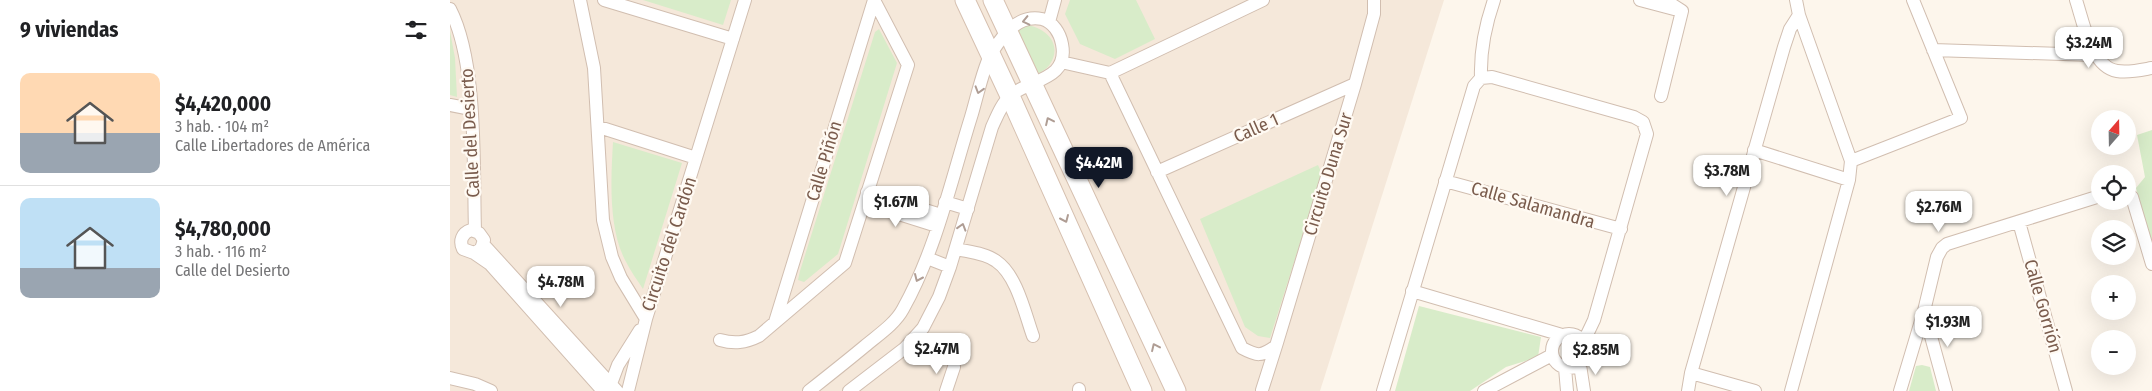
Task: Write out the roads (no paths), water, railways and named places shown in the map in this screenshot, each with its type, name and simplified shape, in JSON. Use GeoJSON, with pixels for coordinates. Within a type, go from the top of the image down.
{"type":"FeatureCollection","features":[{"type":"Feature","properties":{"kind":"street","name":"Circuito del Cardón"},"geometry":{"type":"LineString","coordinates":[[580,0],[594,68],[599,127],[603,220],[612,257],[621,278],[646,319]]}},
{"type":"Feature","properties":{"kind":"street"},"geometry":{"type":"LineString","coordinates":[[604,0],[733,39]]}},
{"type":"Feature","properties":{"kind":"street","name":"Circuito del Cardón"},"geometry":{"type":"LineString","coordinates":[[646,319],[745,0]]}},
{"type":"Feature","properties":{"kind":"street"},"geometry":{"type":"LineString","coordinates":[[720,340],[732,343],[749,341],[759,336],[844,263],[908,65],[874,0]]}},
{"type":"Feature","properties":{"kind":"street","name":"Calle Piñón"},"geometry":{"type":"LineString","coordinates":[[775,322],[874,0]]}},
{"type":"Feature","properties":{"kind":"street"},"geometry":{"type":"LineString","coordinates":[[965,0],[1142,391]]}},
{"type":"Feature","properties":{"kind":"street"},"geometry":{"type":"LineString","coordinates":[[993,0],[1176,391]]}},
{"type":"Feature","properties":{"kind":"street"},"geometry":{"type":"LineString","coordinates":[[1048,22],[1055,0]]}},
{"type":"Feature","properties":{"kind":"street"},"geometry":{"type":"LineString","coordinates":[[1061,62],[1110,73],[1263,0]]}},
{"type":"Feature","properties":{"kind":"street","name":"Circuito Duna Sur"},"geometry":{"type":"LineString","coordinates":[[1262,390],[1355,84],[1374,14],[1374,0]]}},
{"type":"Feature","properties":{"kind":"street"},"geometry":{"type":"LineString","coordinates":[[1481,78],[1480,57],[1487,21],[1494,0]]}},
{"type":"Feature","properties":{"kind":"street"},"geometry":{"type":"LineString","coordinates":[[1640,0],[1682,11]]}},
{"type":"Feature","properties":{"kind":"street"},"geometry":{"type":"LineString","coordinates":[[1665,0],[1682,11]]}},
{"type":"Feature","properties":{"kind":"street"},"geometry":{"type":"LineString","coordinates":[[1791,391],[1849,180],[1851,161],[1796,0]]}},
{"type":"Feature","properties":{"kind":"street"},"geometry":{"type":"LineString","coordinates":[[1851,161],[1961,118],[1913,0]]}},
{"type":"Feature","properties":{"kind":"street"},"geometry":{"type":"LineString","coordinates":[[2076,0],[2094,55],[2104,64],[2115,71],[2127,72],[2152,68]]}},
{"type":"Feature","properties":{"kind":"street","name":"Calle del Desierto"},"geometry":{"type":"LineString","coordinates":[[450,9],[457,22],[464,45],[471,109],[475,231]]}},
{"type":"Feature","properties":{"kind":"street"},"geometry":{"type":"LineString","coordinates":[[1661,96],[1682,11]]}},
{"type":"Feature","properties":{"kind":"street"},"geometry":{"type":"LineString","coordinates":[[1688,391],[1691,373],[1784,47],[1790,29],[1800,15]]}},
{"type":"Feature","properties":{"kind":"street"},"geometry":{"type":"LineString","coordinates":[[816,389],[890,326],[902,311],[926,258],[990,54],[1007,31],[1022,20],[1040,19],[1048,22],[1058,33],[1061,40],[1061,62],[1056,70],[1010,96],[1000,110],[992,127],[950,267],[939,297],[923,328],[905,348],[849,391]]}},
{"type":"Feature","properties":{"kind":"street"},"geometry":{"type":"LineString","coordinates":[[1934,50],[2094,55]]}},
{"type":"Feature","properties":{"kind":"street"},"geometry":{"type":"LineString","coordinates":[[1110,73],[1242,348],[1254,354],[1265,354],[1276,346]]}},
{"type":"Feature","properties":{"kind":"street"},"geometry":{"type":"LineString","coordinates":[[1383,391],[1474,86],[1481,78],[1492,77],[1634,117],[1643,122],[1647,134],[1594,320],[1584,341],[1587,353],[1580,364],[1565,368],[1555,361],[1552,355],[1552,347],[1562,335]]}},
{"type":"Feature","properties":{"kind":"street","name":"Calle 1"},"geometry":{"type":"LineString","coordinates":[[1157,172],[1355,84]]}},
{"type":"Feature","properties":{"kind":"street"},"geometry":{"type":"LineString","coordinates":[[450,105],[471,109]]}},
{"type":"Feature","properties":{"kind":"street"},"geometry":{"type":"LineString","coordinates":[[599,127],[696,158]]}},
{"type":"Feature","properties":{"kind":"street"},"geometry":{"type":"LineString","coordinates":[[1754,150],[1849,180]]}},
{"type":"Feature","properties":{"kind":"street","name":"Calle Salamandra"},"geometry":{"type":"LineString","coordinates":[[1445,180],[1620,229]]}},
{"type":"Feature","properties":{"kind":"street"},"geometry":{"type":"LineString","coordinates":[[866,197],[939,220]]}},
{"type":"Feature","properties":{"kind":"street"},"geometry":{"type":"LineString","coordinates":[[1900,391],[1924,311],[1937,257],[1942,248],[1947,244],[2091,199]]}},
{"type":"Feature","properties":{"kind":"street"},"geometry":{"type":"LineString","coordinates":[[945,202],[968,209]]}},
{"type":"Feature","properties":{"kind":"street"},"geometry":{"type":"LineString","coordinates":[[2136,210],[2152,264]]}},
{"type":"Feature","properties":{"kind":"street","name":"Calle Gorrión"},"geometry":{"type":"LineString","coordinates":[[2019,222],[2066,391]]}},
{"type":"Feature","properties":{"kind":"street"},"geometry":{"type":"LineString","coordinates":[[479,249],[466,252],[455,241],[467,232],[475,231],[482,236],[479,249],[490,264],[549,323],[610,389],[618,365],[646,319]]}},
{"type":"Feature","properties":{"kind":"street"},"geometry":{"type":"LineString","coordinates":[[956,249],[987,256],[1003,266],[1011,276],[1033,336]]}},
{"type":"Feature","properties":{"kind":"street"},"geometry":{"type":"LineString","coordinates":[[926,258],[950,267]]}},
{"type":"Feature","properties":{"kind":"street"},"geometry":{"type":"LineString","coordinates":[[1412,291],[1562,335],[1574,334],[1584,341]]}},
{"type":"Feature","properties":{"kind":"street"},"geometry":{"type":"LineString","coordinates":[[1924,311],[1946,391]]}},
{"type":"Feature","properties":{"kind":"street"},"geometry":{"type":"LineString","coordinates":[[628,391],[646,319]]}},
{"type":"Feature","properties":{"kind":"street"},"geometry":{"type":"LineString","coordinates":[[1484,391],[1552,355]]}},
{"type":"Feature","properties":{"kind":"street"},"geometry":{"type":"LineString","coordinates":[[1580,364],[1584,391]]}},
{"type":"Feature","properties":{"kind":"street"},"geometry":{"type":"LineString","coordinates":[[946,391],[954,367]]}},
{"type":"Feature","properties":{"kind":"street"},"geometry":{"type":"LineString","coordinates":[[1565,368],[1567,391]]}},
{"type":"Feature","properties":{"kind":"street"},"geometry":{"type":"LineString","coordinates":[[1691,373],[1756,391]]}},
{"type":"Feature","properties":{"kind":"street"},"geometry":{"type":"LineString","coordinates":[[451,382],[475,384],[491,391]]}}]}
